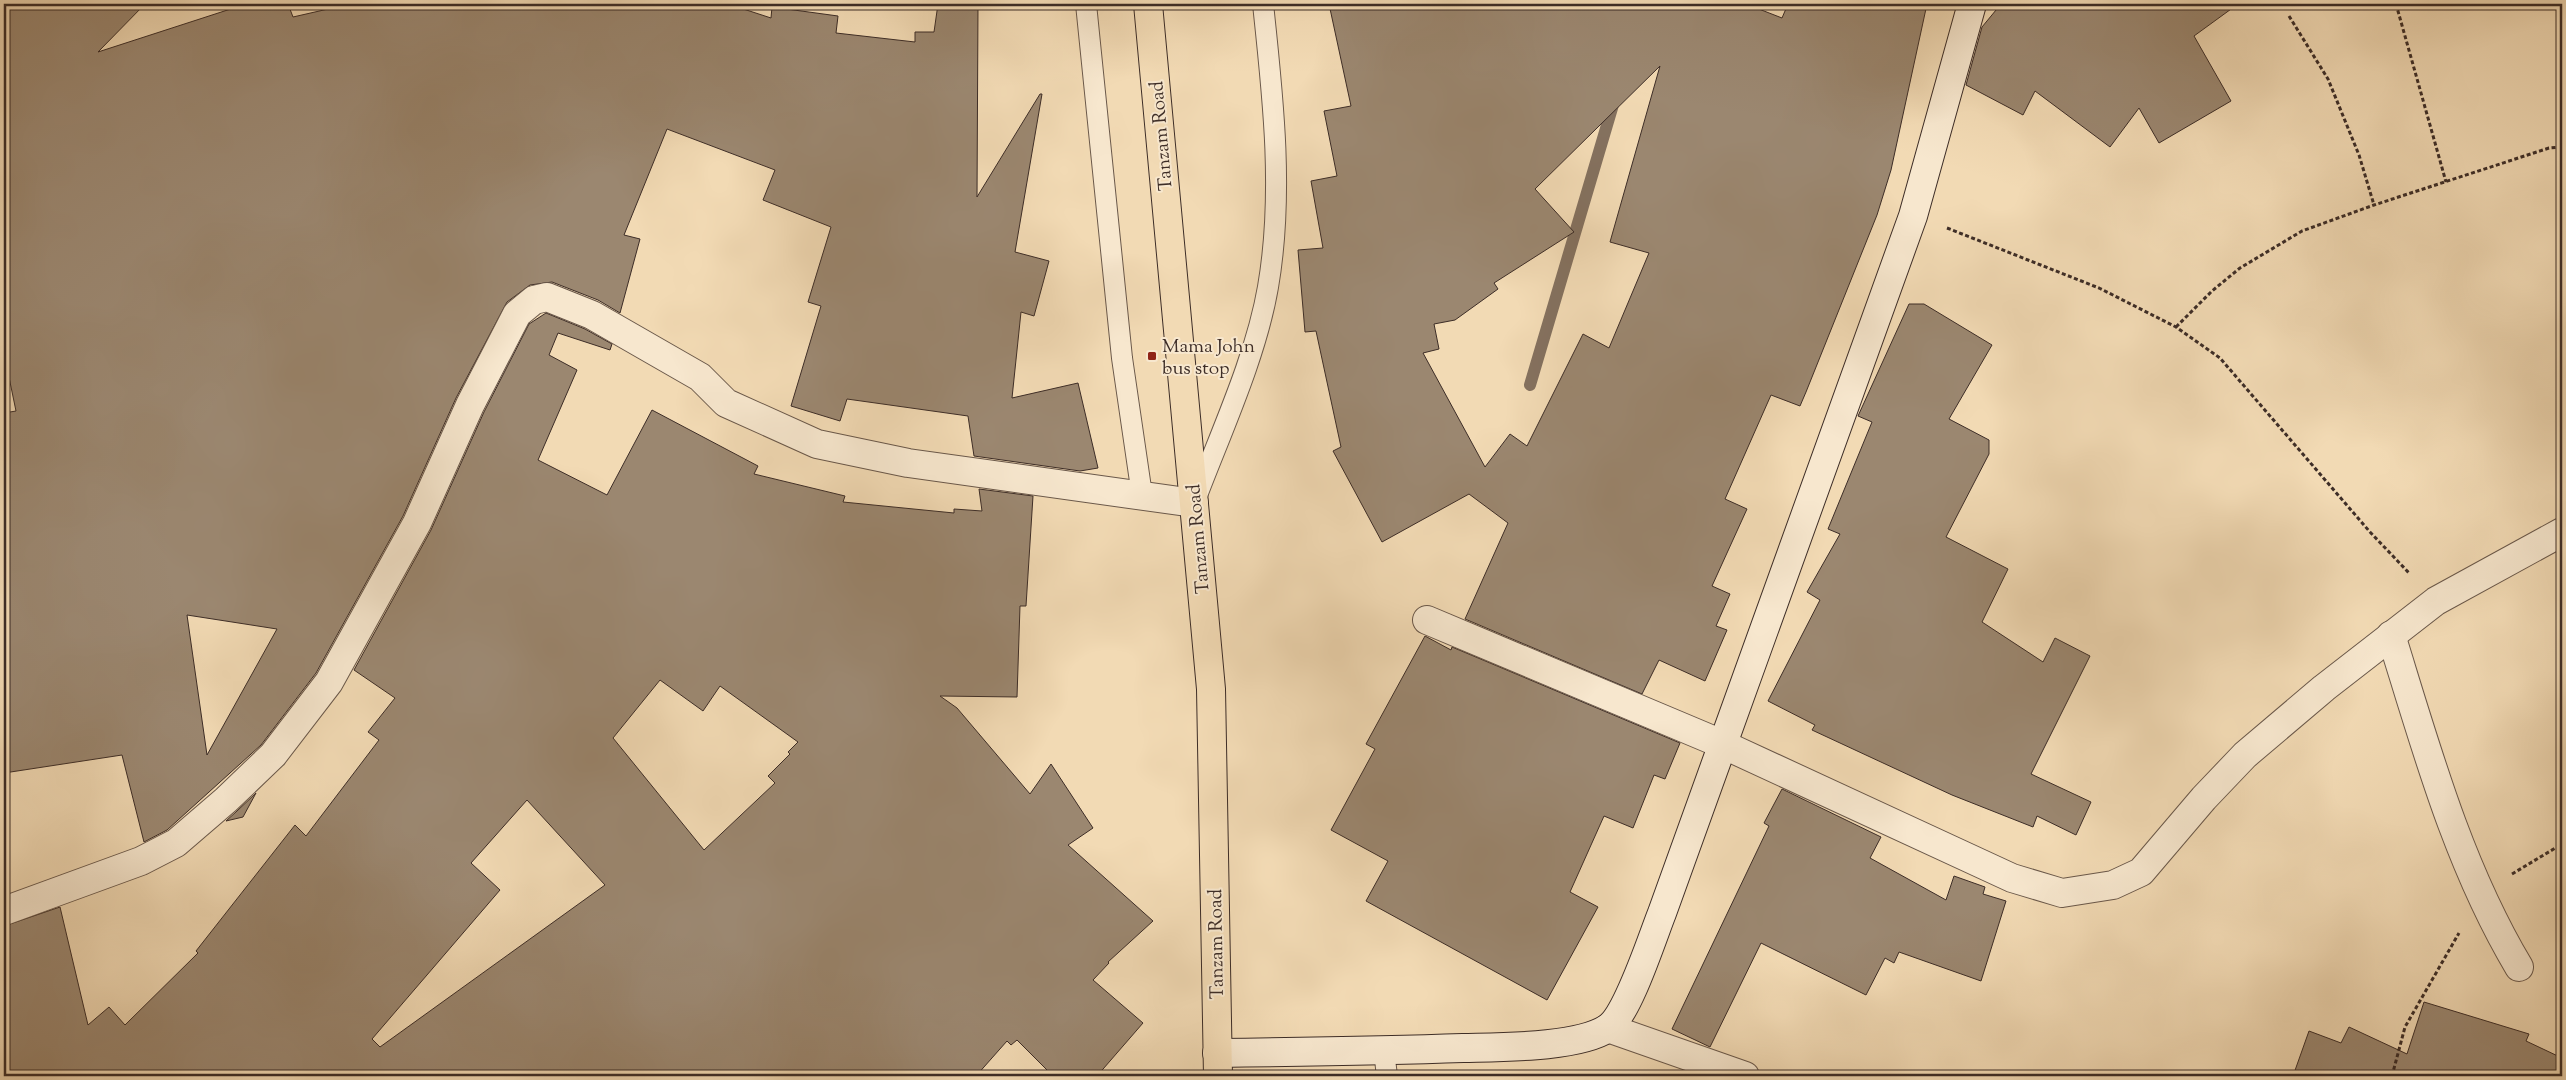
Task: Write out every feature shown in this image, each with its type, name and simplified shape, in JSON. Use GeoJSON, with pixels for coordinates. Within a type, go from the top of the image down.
{"type":"FeatureCollection","features":[{"type":"Feature","properties":{"kind":"highway","name":"Tanzam Road"},"geometry":{"type":"LineString","coordinates":[[1148,4],[1211,689],[1218,1065]]}},
{"type":"Feature","properties":{"kind":"street"},"geometry":{"type":"LineString","coordinates":[[1218,1065],[1385,1064],[1533,1046],[1580,1038],[1608,1028],[1618,1017],[1636,978],[1913,216],[1972,4]]}},
{"type":"Feature","properties":{"kind":"street"},"geometry":{"type":"LineString","coordinates":[[4,911],[141,861],[176,843],[226,800],[272,755],[329,682],[417,524],[470,405],[517,314],[534,300],[547,297],[592,315],[700,377],[726,403],[817,444],[908,462],[1194,503]]}},
{"type":"Feature","properties":{"kind":"street"},"geometry":{"type":"LineString","coordinates":[[1427,620],[1722,744],[2012,878],[2062,893],[2113,885],[2141,872],[2204,798],[2245,755],[2277,726],[2391,635],[2436,602],[2562,532]]}},
{"type":"Feature","properties":{"kind":"street"},"geometry":{"type":"LineString","coordinates":[[2391,635],[2426,749],[2480,896],[2519,967]]}},
{"type":"Feature","properties":{"kind":"street"},"geometry":{"type":"LineString","coordinates":[[1608,1028],[1745,1076]]}},
{"type":"Feature","properties":{"kind":"lane"},"geometry":{"type":"LineString","coordinates":[[1086,4],[1122,358],[1142,495]]}},
{"type":"Feature","properties":{"kind":"lane"},"geometry":{"type":"LineString","coordinates":[[1194,503],[1246,370],[1268,288],[1276,199],[1272,89],[1263,4]]}},
{"type":"Feature","properties":{"kind":"path"},"geometry":{"type":"LineString","coordinates":[[2396,4],[2446,182]]}},
{"type":"Feature","properties":{"kind":"path"},"geometry":{"type":"LineString","coordinates":[[2289,16],[2328,78],[2360,155],[2374,205]]}},
{"type":"Feature","properties":{"kind":"path"},"geometry":{"type":"LineString","coordinates":[[2176,327],[2212,291],[2240,268],[2302,232],[2374,205],[2549,148],[2562,147]]}},
{"type":"Feature","properties":{"kind":"path"},"geometry":{"type":"LineString","coordinates":[[1913,216],[2099,288],[2176,327],[2220,358],[2370,532],[2436,602]]}},
{"type":"Feature","properties":{"kind":"path"},"geometry":{"type":"LineString","coordinates":[[2392,1076],[2405,1027],[2480,896],[2528,862],[2562,844]]}},
{"type":"Feature","properties":{"kind":"building"},"geometry":{"type":"Polygon","coordinates":[[[4,4],[145,4],[98,52],[246,4],[288,4],[293,17],[350,4],[728,4],[771,18],[772,7],[838,16],[836,33],[915,42],[915,32],[934,32],[938,4],[978,4],[977,197],[1040,94],[1042,94],[1015,252],[1049,261],[1034,316],[1021,312],[1012,398],[1078,383],[1098,468],[1080,471],[974,456],[968,416],[847,399],[840,421],[791,406],[821,306],[808,302],[831,227],[763,200],[775,170],[667,129],[624,235],[640,239],[620,313],[598,300],[552,282],[530,285],[507,302],[456,398],[403,516],[316,673],[261,745],[167,830],[144,842],[122,755],[4,773],[4,413],[16,411],[4,353],[4,4]],[[187,615],[207,755],[277,629],[187,615]]]}},
{"type":"Feature","properties":{"kind":"building"},"geometry":{"type":"Polygon","coordinates":[[[1329,4],[1746,4],[1782,18],[1788,4],[1927,4],[1891,170],[1877,215],[1806,392],[1800,406],[1771,395],[1725,499],[1747,509],[1712,586],[1730,594],[1716,626],[1727,630],[1705,681],[1659,660],[1642,694],[1465,619],[1508,523],[1469,494],[1382,542],[1333,451],[1341,447],[1316,331],[1305,332],[1298,250],[1323,248],[1311,181],[1337,176],[1324,111],[1351,106],[1329,4]],[[1660,66],[1535,189],[1574,232],[1494,283],[1498,289],[1455,320],[1434,324],[1439,349],[1423,353],[1485,467],[1510,434],[1527,446],[1583,334],[1609,348],[1649,253],[1610,242],[1660,66]]]}},
{"type":"Feature","properties":{"kind":"building"},"geometry":{"type":"Polygon","coordinates":[[[2001,4],[2238,4],[2194,36],[2231,101],[2159,143],[2139,108],[2110,147],[2035,91],[2023,115],[1966,85],[1982,27],[2001,4]]]}},
{"type":"Feature","properties":{"kind":"building"},"geometry":{"type":"Polygon","coordinates":[[[1909,304],[1924,304],[1992,345],[1949,419],[1989,440],[1989,454],[1946,537],[2008,569],[1982,622],[2043,662],[2055,638],[2090,656],[2031,774],[2091,802],[2076,835],[2037,816],[2033,827],[1952,795],[1812,730],[1815,725],[1768,701],[1820,600],[1807,592],[1840,534],[1828,529],[1872,422],[1858,416],[1909,304]]]}},
{"type":"Feature","properties":{"kind":"building"},"geometry":{"type":"Polygon","coordinates":[[[546,313],[585,329],[612,344],[610,350],[558,333],[549,355],[577,370],[538,460],[607,495],[652,410],[758,466],[754,474],[845,496],[843,502],[954,513],[954,509],[982,511],[979,489],[1033,496],[1026,606],[1020,606],[1017,697],[940,696],[957,708],[1030,794],[1051,764],[1093,828],[1068,845],[1153,921],[1108,962],[1093,980],[1143,1023],[1097,1076],[1053,1076],[1017,1040],[1011,1045],[1007,1041],[976,1076],[12,1076],[4,1065],[4,926],[60,907],[88,1025],[109,1007],[125,1025],[198,953],[196,951],[295,825],[306,836],[379,740],[368,732],[395,698],[354,670],[431,530],[484,412],[529,324],[546,313]],[[660,680],[613,738],[704,850],[775,783],[768,776],[790,754],[788,752],[798,742],[720,686],[703,711],[660,680]],[[527,800],[471,863],[500,890],[372,1039],[380,1047],[605,885],[527,800]]]}},
{"type":"Feature","properties":{"kind":"building"},"geometry":{"type":"Polygon","coordinates":[[[1425,636],[1451,650],[1452,647],[1680,743],[1665,779],[1654,775],[1633,828],[1604,816],[1570,892],[1598,907],[1547,1000],[1366,901],[1388,861],[1331,830],[1375,749],[1366,744],[1425,636]]]}},
{"type":"Feature","properties":{"kind":"building"},"geometry":{"type":"Polygon","coordinates":[[[1782,789],[1881,837],[1870,858],[1946,900],[1954,876],[1985,887],[1983,894],[2006,901],[1981,981],[1899,952],[1894,963],[1885,958],[1866,995],[1761,943],[1710,1047],[1672,1029],[1769,826],[1764,823],[1782,789]]]}},
{"type":"Feature","properties":{"kind":"building"},"geometry":{"type":"Polygon","coordinates":[[[256,793],[243,817],[226,821],[237,811],[256,793]]]}},
{"type":"Feature","properties":{"kind":"building"},"geometry":{"type":"Polygon","coordinates":[[[2424,1002],[2529,1034],[2526,1041],[2562,1058],[2562,1076],[2293,1076],[2309,1031],[2341,1043],[2349,1027],[2407,1054],[2424,1002]]]}},
{"type":"Feature","properties":{"kind":"waterway"},"geometry":{"type":"LineString","coordinates":[[1530,385],[1615,98]]}},
{"type":"Feature","properties":{"kind":"place","name":"Mama John bus stop"},"geometry":{"type":"Point","coordinates":[1152,356]}}]}
